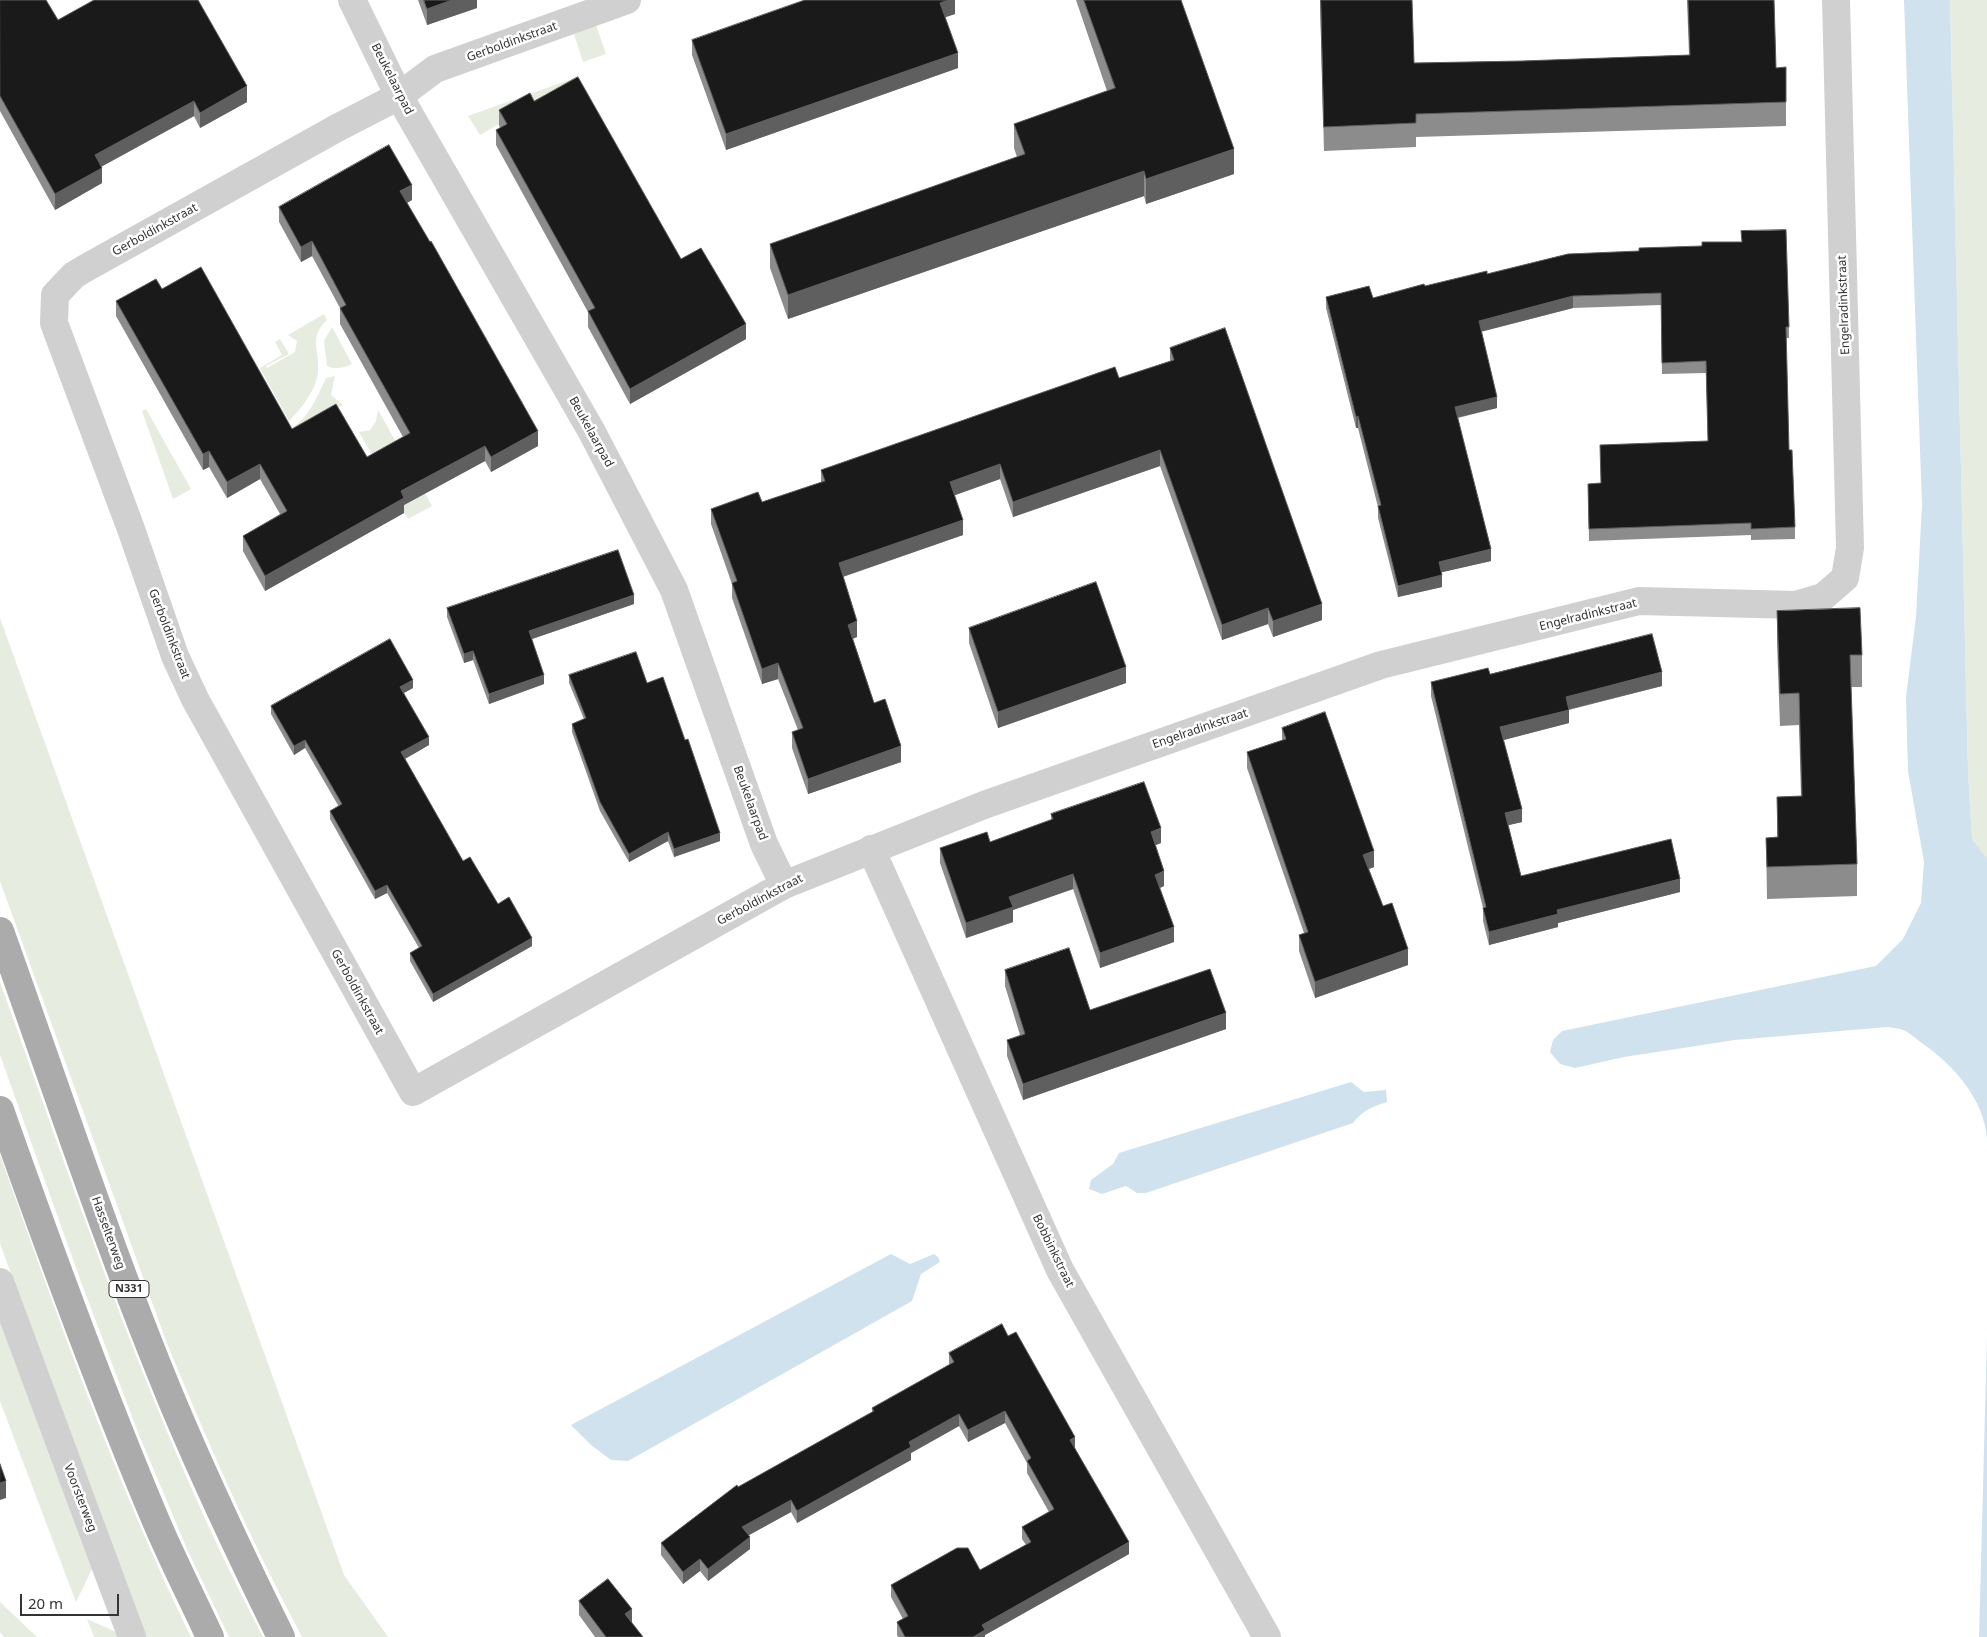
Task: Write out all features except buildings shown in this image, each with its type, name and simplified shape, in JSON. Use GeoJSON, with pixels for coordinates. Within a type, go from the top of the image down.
{"type":"FeatureCollection","features":[{"type":"Feature","properties":{"kind":"main road","name":"Hasselterweg"},"geometry":{"type":"LineString","coordinates":[[0,931],[117,1259],[175,1408],[224,1522],[282,1637]]}},
{"type":"Feature","properties":{"kind":"main road"},"geometry":{"type":"LineString","coordinates":[[0,1110],[50,1252],[106,1398],[153,1515],[210,1637]]}},
{"type":"Feature","properties":{"kind":"street","name":"Beukelaarpad"},"geometry":{"type":"LineString","coordinates":[[352,0],[399,96],[592,432],[674,590],[764,844],[784,884]]}},
{"type":"Feature","properties":{"kind":"street","name":"Gerboldinkstraat"},"geometry":{"type":"LineString","coordinates":[[627,0],[435,69],[399,96],[337,128],[74,275],[55,295],[54,323],[131,529],[175,656],[195,699],[413,1092],[784,884],[871,849]]}},
{"type":"Feature","properties":{"kind":"street","name":"Engelradinkstraat"},"geometry":{"type":"LineString","coordinates":[[871,849],[984,805],[1381,666],[1639,601],[1796,605],[1823,597],[1845,578],[1850,548],[1836,0]]}},
{"type":"Feature","properties":{"kind":"street","name":"Bobbinkstraat"},"geometry":{"type":"LineString","coordinates":[[871,849],[1060,1270],[1267,1637]]}},
{"type":"Feature","properties":{"kind":"street","name":"Voorsterweg"},"geometry":{"type":"LineString","coordinates":[[0,1282],[132,1637]]}},
{"type":"Feature","properties":{"kind":"shaded area"},"geometry":{"type":"Polygon","coordinates":[[[1950,0],[1987,0],[1987,858],[1972,839],[1968,772],[1950,0]]]}},
{"type":"Feature","properties":{"kind":"shaded area"},"geometry":{"type":"Polygon","coordinates":[[[596,25],[606,54],[583,62],[574,34],[596,25]]]}},
{"type":"Feature","properties":{"kind":"shaded area"},"geometry":{"type":"Polygon","coordinates":[[[572,79],[578,90],[529,107],[480,135],[468,116],[572,79]]]}},
{"type":"Feature","properties":{"kind":"shaded area"},"geometry":{"type":"Polygon","coordinates":[[[324,314],[327,320],[321,326],[316,339],[318,371],[315,385],[303,405],[289,421],[260,368],[282,355],[275,342],[280,339],[289,354],[266,366],[267,368],[295,352],[297,341],[288,335],[324,314]]]}},
{"type":"Feature","properties":{"kind":"shaded area"},"geometry":{"type":"Polygon","coordinates":[[[332,327],[352,364],[346,367],[333,368],[327,366],[324,341],[332,327]]]}},
{"type":"Feature","properties":{"kind":"shaded area"},"geometry":{"type":"Polygon","coordinates":[[[335,376],[331,395],[343,405],[295,432],[293,427],[304,418],[326,378],[335,376]]]}},
{"type":"Feature","properties":{"kind":"shaded area"},"geometry":{"type":"Polygon","coordinates":[[[146,409],[191,489],[173,499],[142,411],[146,409]]]}},
{"type":"Feature","properties":{"kind":"shaded area"},"geometry":{"type":"Polygon","coordinates":[[[378,410],[432,506],[408,519],[359,432],[370,430],[376,421],[378,410]]]}},
{"type":"Feature","properties":{"kind":"shaded area"},"geometry":{"type":"Polygon","coordinates":[[[0,618],[344,1575],[388,1637],[302,1637],[230,1490],[166,1341],[0,881],[0,618]]]}},
{"type":"Feature","properties":{"kind":"shaded area"},"geometry":{"type":"Polygon","coordinates":[[[0,982],[120,1314],[187,1477],[223,1558],[263,1637],[229,1637],[187,1549],[139,1435],[81,1282],[0,1055],[0,982]]]}},
{"type":"Feature","properties":{"kind":"shaded area"},"geometry":{"type":"Polygon","coordinates":[[[0,1155],[112,1459],[163,1578],[191,1637],[145,1637],[79,1465],[0,1243],[0,1155]]]}},
{"type":"Feature","properties":{"kind":"shaded area"},"geometry":{"type":"Polygon","coordinates":[[[0,1319],[92,1569],[76,1602],[0,1401],[0,1319]]]}},
{"type":"Feature","properties":{"kind":"shaded area"},"geometry":{"type":"Polygon","coordinates":[[[0,1602],[37,1637],[4,1637],[0,1632],[0,1602]]]}},
{"type":"Feature","properties":{"kind":"shaded area"},"geometry":{"type":"Polygon","coordinates":[[[87,1619],[116,1632],[118,1637],[94,1637],[87,1619]]]}},
{"type":"Feature","properties":{"kind":"water"},"geometry":{"type":"Polygon","coordinates":[[[1904,0],[1950,0],[1968,772],[1972,839],[1987,858],[1987,1139],[1985,1124],[1980,1110],[1965,1084],[1934,1052],[1908,1032],[1899,1029],[1887,1027],[1735,1040],[1624,1057],[1575,1068],[1560,1064],[1550,1052],[1553,1040],[1562,1031],[1876,966],[1903,939],[1921,903],[1924,862],[1908,771],[1906,697],[1916,617],[1922,505],[1904,0]]]}},
{"type":"Feature","properties":{"kind":"water"},"geometry":{"type":"Polygon","coordinates":[[[1351,1082],[1364,1092],[1386,1090],[1387,1102],[1368,1110],[1353,1123],[1146,1193],[1137,1193],[1126,1186],[1102,1194],[1089,1189],[1091,1180],[1113,1164],[1119,1153],[1351,1082]]]}},
{"type":"Feature","properties":{"kind":"water"},"geometry":{"type":"Polygon","coordinates":[[[891,1254],[910,1264],[934,1254],[938,1257],[940,1262],[921,1274],[912,1301],[628,1461],[611,1460],[591,1445],[571,1425],[891,1254]]]}},
{"type":"Feature","properties":{"kind":"water"},"geometry":{"type":"Polygon","coordinates":[[[1987,1336],[1987,1637],[1979,1637],[1987,1336]]]}}]}
